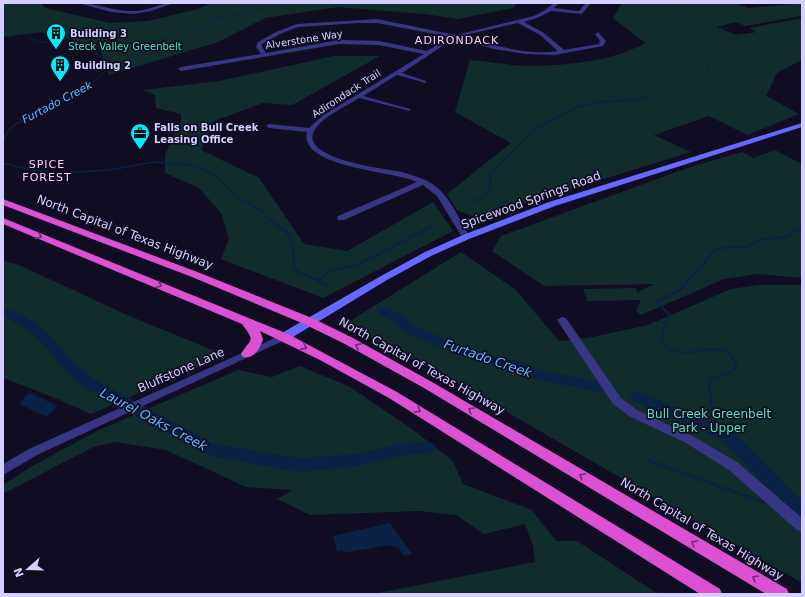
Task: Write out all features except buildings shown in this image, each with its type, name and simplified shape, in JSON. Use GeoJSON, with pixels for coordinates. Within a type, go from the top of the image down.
{"type":"FeatureCollection","features":[{"type":"Feature","properties":{"kind":"highway","name":"North Capital of Texas Highway"},"geometry":{"type":"LineString","coordinates":[[3,202],[196,275],[308,321],[390,363],[781,594]]}},
{"type":"Feature","properties":{"kind":"highway"},"geometry":{"type":"LineString","coordinates":[[3,221],[284,337],[324,357],[393,395],[714,594]]}},
{"type":"Feature","properties":{"kind":"highway"},"geometry":{"type":"LineString","coordinates":[[245,321],[257,336],[255,347],[247,354]]}},
{"type":"Feature","properties":{"kind":"main road","name":"Spicewood Springs Road"},"geometry":{"type":"LineString","coordinates":[[284,337],[308,321],[428,254],[466,236],[552,204],[802,125]]}},
{"type":"Feature","properties":{"kind":"street"},"geometry":{"type":"LineString","coordinates":[[80,3],[101,8],[136,12],[151,10],[171,3]]}},
{"type":"Feature","properties":{"kind":"street","name":"Adirondack Trail"},"geometry":{"type":"LineString","coordinates":[[466,236],[439,195],[430,185],[406,175],[331,159],[313,147],[310,140],[311,130],[320,121],[357,96],[429,53],[446,40],[455,36],[518,21],[550,9],[556,3]]}},
{"type":"Feature","properties":{"kind":"street"},"geometry":{"type":"LineString","coordinates":[[550,9],[580,13],[589,3]]}},
{"type":"Feature","properties":{"kind":"street"},"geometry":{"type":"LineString","coordinates":[[264,54],[259,47],[262,41],[291,28],[309,24],[345,21],[377,21],[455,36],[494,47],[516,51],[546,53],[563,52],[601,45],[603,41],[598,34]]}},
{"type":"Feature","properties":{"kind":"street"},"geometry":{"type":"LineString","coordinates":[[518,21],[542,34],[563,52]]}},
{"type":"Feature","properties":{"kind":"street","name":"Alverstone Way"},"geometry":{"type":"LineString","coordinates":[[181,70],[330,43],[378,43],[429,53]]}},
{"type":"Feature","properties":{"kind":"street"},"geometry":{"type":"LineString","coordinates":[[396,73],[424,82]]}},
{"type":"Feature","properties":{"kind":"street"},"geometry":{"type":"LineString","coordinates":[[357,96],[408,110]]}},
{"type":"Feature","properties":{"kind":"street"},"geometry":{"type":"LineString","coordinates":[[269,126],[311,130]]}},
{"type":"Feature","properties":{"kind":"street"},"geometry":{"type":"LineString","coordinates":[[340,218],[424,182]]}},
{"type":"Feature","properties":{"kind":"street"},"geometry":{"type":"LineString","coordinates":[[562,320],[617,401],[633,413],[690,440],[733,466],[802,526]]}},
{"type":"Feature","properties":{"kind":"street","name":"Bluffstone Lane"},"geometry":{"type":"LineString","coordinates":[[3,470],[33,452],[284,337]]}},
{"type":"Feature","properties":{"kind":"green space","name":"Steck Valley Greenbelt"},"geometry":{"type":"Polygon","coordinates":[[[3,3],[41,3],[45,8],[110,23],[148,21],[198,9],[211,3],[517,3],[513,8],[458,19],[424,14],[338,7],[265,18],[218,42],[109,75],[99,47],[42,32],[3,37],[3,3]]]}},
{"type":"Feature","properties":{"kind":"green space"},"geometry":{"type":"Polygon","coordinates":[[[622,3],[735,3],[748,8],[802,3],[802,16],[745,26],[736,22],[717,27],[735,35],[757,32],[749,28],[802,18],[802,60],[777,73],[766,96],[799,114],[747,135],[709,116],[654,135],[691,152],[477,218],[457,210],[447,194],[511,143],[455,112],[470,60],[526,66],[562,65],[591,61],[620,54],[645,43],[613,18],[622,3]]]}},
{"type":"Feature","properties":{"kind":"green space"},"geometry":{"type":"Polygon","coordinates":[[[334,56],[380,56],[292,105],[263,103],[214,121],[201,150],[259,178],[304,244],[347,251],[433,202],[453,231],[323,298],[221,259],[229,239],[221,213],[199,188],[165,173],[165,155],[181,120],[181,114],[156,108],[155,95],[143,90],[219,81],[334,56]]]}},
{"type":"Feature","properties":{"kind":"green space"},"geometry":{"type":"Polygon","coordinates":[[[775,150],[800,163],[802,162],[802,278],[758,274],[724,279],[641,315],[636,311],[641,300],[587,301],[583,289],[636,288],[638,293],[654,284],[544,286],[492,251],[501,236],[690,167],[742,152],[753,158],[775,150]]]}},
{"type":"Feature","properties":{"kind":"green space","name":"Bull Creek Greenbelt Park - Upper"},"geometry":{"type":"Polygon","coordinates":[[[461,252],[516,290],[559,341],[588,338],[648,325],[731,289],[759,285],[802,285],[802,583],[457,383],[345,324],[461,252]]]}},
{"type":"Feature","properties":{"kind":"green space"},"geometry":{"type":"Polygon","coordinates":[[[3,261],[19,265],[127,315],[222,354],[212,361],[91,414],[53,397],[3,378],[3,261]]]}},
{"type":"Feature","properties":{"kind":"green space"},"geometry":{"type":"Polygon","coordinates":[[[300,366],[350,387],[412,429],[453,461],[463,484],[532,510],[556,541],[577,541],[658,594],[373,594],[535,562],[533,546],[525,524],[484,534],[456,515],[419,511],[310,515],[277,499],[292,490],[246,487],[166,450],[116,442],[93,447],[3,494],[3,485],[32,466],[99,430],[238,370],[272,377],[300,366]]]}},
{"type":"Feature","properties":{"kind":"water"},"geometry":{"type":"Polygon","coordinates":[[[29,392],[57,406],[47,417],[19,404],[29,392]]]}},
{"type":"Feature","properties":{"kind":"water"},"geometry":{"type":"Polygon","coordinates":[[[390,523],[412,554],[404,556],[398,548],[389,545],[343,553],[343,550],[337,551],[333,536],[390,523]]]}},
{"type":"Feature","properties":{"kind":"waterway"},"geometry":{"type":"LineString","coordinates":[[103,57],[106,52],[126,44],[142,40],[162,40],[209,26],[211,20],[214,18],[245,13],[280,3]]}},
{"type":"Feature","properties":{"kind":"waterway"},"geometry":{"type":"LineString","coordinates":[[282,3],[325,3]]}},
{"type":"Feature","properties":{"kind":"waterway"},"geometry":{"type":"LineString","coordinates":[[645,98],[709,69],[708,63],[692,41],[679,12],[691,7],[693,3]]}},
{"type":"Feature","properties":{"kind":"waterway","name":"Furtado Creek"},"geometry":{"type":"LineString","coordinates":[[3,21],[26,31],[32,39],[38,42],[73,42],[103,57]]}},
{"type":"Feature","properties":{"kind":"waterway","name":"Furtado Creek"},"geometry":{"type":"LineString","coordinates":[[68,98],[95,81],[109,66],[107,59],[103,57]]}},
{"type":"Feature","properties":{"kind":"waterway","name":"Furtado Creek"},"geometry":{"type":"LineString","coordinates":[[3,139],[9,130],[16,124],[68,98]]}},
{"type":"Feature","properties":{"kind":"waterway"},"geometry":{"type":"LineString","coordinates":[[469,204],[486,194],[490,186],[490,175],[532,131],[574,108],[599,102],[634,100],[645,98]]}},
{"type":"Feature","properties":{"kind":"waterway","name":"Furtado Creek"},"geometry":{"type":"LineString","coordinates":[[3,163],[31,170],[63,173],[110,170],[154,162],[189,165],[214,174],[236,196],[261,210],[268,219],[276,224]]}},
{"type":"Feature","properties":{"kind":"waterway","name":"Furtado Creek"},"geometry":{"type":"LineString","coordinates":[[274,223],[281,227],[289,236],[293,247],[294,268],[299,272],[318,281]]}},
{"type":"Feature","properties":{"kind":"waterway"},"geometry":{"type":"LineString","coordinates":[[318,281],[334,270],[360,263],[433,226]]}},
{"type":"Feature","properties":{"kind":"waterway"},"geometry":{"type":"LineString","coordinates":[[709,387],[711,379],[729,373],[737,367],[733,359],[726,352],[717,349],[683,353],[666,346],[662,335],[669,314],[657,302],[681,289],[715,250],[727,247],[747,247],[760,240],[785,237],[802,228]]}},
{"type":"Feature","properties":{"kind":"waterway","name":"Furtado Creek"},"geometry":{"type":"LineString","coordinates":[[318,281],[328,285]]}},
{"type":"Feature","properties":{"kind":"waterway","name":"Laurel Oaks Creek"},"geometry":{"type":"LineString","coordinates":[[3,311],[30,325],[50,343],[62,359],[85,381],[211,450],[298,465],[358,460],[399,450],[428,448]]}},
{"type":"Feature","properties":{"kind":"waterway","name":"Furtado Creek"},"geometry":{"type":"LineString","coordinates":[[384,311],[400,319],[408,328],[453,348],[502,364],[513,365],[539,375],[599,387]]}},
{"type":"Feature","properties":{"kind":"waterway"},"geometry":{"type":"LineString","coordinates":[[709,387],[716,430]]}},
{"type":"Feature","properties":{"kind":"waterway","name":"Furtado Creek"},"geometry":{"type":"LineString","coordinates":[[638,397],[727,435],[801,513]]}},
{"type":"Feature","properties":{"kind":"waterway","name":"Laurel Oaks Creek"},"geometry":{"type":"LineString","coordinates":[[647,460],[768,504]]}},
{"type":"Feature","properties":{"kind":"place","name":"Building 3"},"geometry":{"type":"Point","coordinates":[56,50]}},
{"type":"Feature","properties":{"kind":"place","name":"Building 2"},"geometry":{"type":"Point","coordinates":[60,82]}},
{"type":"Feature","properties":{"kind":"place","name":"Falls on Bull Creek Leasing Office"},"geometry":{"type":"Point","coordinates":[140,150]}},
{"type":"Feature","properties":{"kind":"district","name":"ADIRONDACK"},"geometry":{"type":"Point","coordinates":[457,40]}},
{"type":"Feature","properties":{"kind":"district","name":"SPICE FOREST"},"geometry":{"type":"Point","coordinates":[47,170]}}]}
